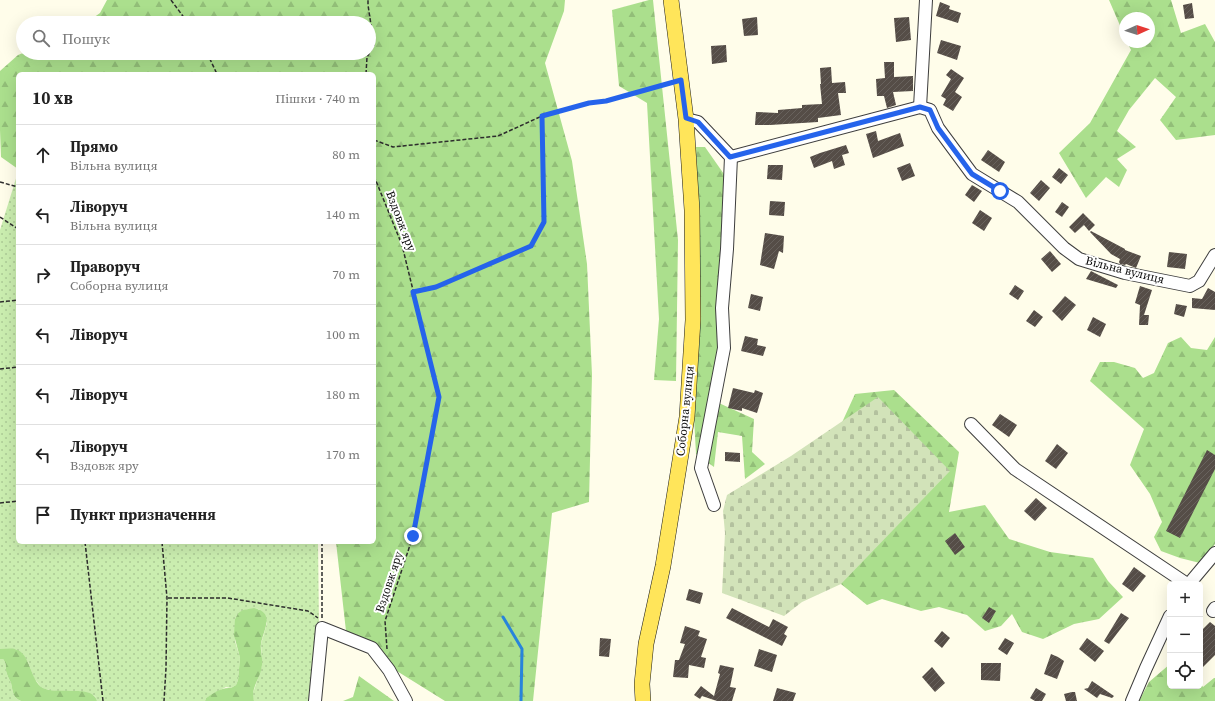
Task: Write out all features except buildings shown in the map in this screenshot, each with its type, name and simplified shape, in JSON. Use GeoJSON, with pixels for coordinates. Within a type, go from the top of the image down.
{"type":"FeatureCollection","features":[{"type":"Feature","properties":{"kind":"main road","name":"Соборна вулиця"},"geometry":{"type":"LineString","coordinates":[[643,701],[642,684],[646,644],[663,566],[687,417],[693,320],[692,210],[686,118],[671,0]]}},
{"type":"Feature","properties":{"kind":"street"},"geometry":{"type":"LineString","coordinates":[[686,118],[698,122],[730,157],[920,107],[926,0]]}},
{"type":"Feature","properties":{"kind":"street","name":"Вільна вулиця"},"geometry":{"type":"LineString","coordinates":[[920,107],[930,110],[938,128],[972,174],[1018,202],[1064,248],[1079,259],[1125,273],[1190,286],[1199,281],[1215,255]]}},
{"type":"Feature","properties":{"kind":"street","name":"Соборна вулиця"},"geometry":{"type":"LineString","coordinates":[[714,505],[701,468],[724,348],[722,308],[727,242],[730,157]]}},
{"type":"Feature","properties":{"kind":"street"},"geometry":{"type":"LineString","coordinates":[[971,424],[1015,469],[1183,581]]}},
{"type":"Feature","properties":{"kind":"street"},"geometry":{"type":"LineString","coordinates":[[1191,581],[1215,553]]}},
{"type":"Feature","properties":{"kind":"street"},"geometry":{"type":"LineString","coordinates":[[1132,701],[1170,617]]}},
{"type":"Feature","properties":{"kind":"street"},"geometry":{"type":"LineString","coordinates":[[315,701],[322,628],[372,648],[389,670],[406,700]]}},
{"type":"Feature","properties":{"kind":"path"},"geometry":{"type":"LineString","coordinates":[[172,0],[183,16]]}},
{"type":"Feature","properties":{"kind":"path"},"geometry":{"type":"LineString","coordinates":[[368,0],[370,16]]}},
{"type":"Feature","properties":{"kind":"path"},"geometry":{"type":"LineString","coordinates":[[210,60],[216,72]]}},
{"type":"Feature","properties":{"kind":"path"},"geometry":{"type":"LineString","coordinates":[[366,72],[367,60]]}},
{"type":"Feature","properties":{"kind":"path"},"geometry":{"type":"LineString","coordinates":[[376,141],[394,147],[498,136],[542,116],[589,103],[606,101],[681,80]]}},
{"type":"Feature","properties":{"kind":"path"},"geometry":{"type":"LineString","coordinates":[[413,292],[436,287],[531,246],[544,222],[542,116]]}},
{"type":"Feature","properties":{"kind":"path","name":"Вздовж яру"},"geometry":{"type":"LineString","coordinates":[[376,181],[402,245],[439,397],[413,536],[385,621],[387,649]]}},
{"type":"Feature","properties":{"kind":"path"},"geometry":{"type":"LineString","coordinates":[[0,182],[16,186]]}},
{"type":"Feature","properties":{"kind":"path"},"geometry":{"type":"LineString","coordinates":[[0,217],[16,228]]}},
{"type":"Feature","properties":{"kind":"path"},"geometry":{"type":"LineString","coordinates":[[0,302],[16,300]]}},
{"type":"Feature","properties":{"kind":"path"},"geometry":{"type":"LineString","coordinates":[[0,369],[16,367]]}},
{"type":"Feature","properties":{"kind":"path"},"geometry":{"type":"LineString","coordinates":[[0,503],[16,501]]}},
{"type":"Feature","properties":{"kind":"path"},"geometry":{"type":"LineString","coordinates":[[85,544],[102,701]]}},
{"type":"Feature","properties":{"kind":"path"},"geometry":{"type":"LineString","coordinates":[[162,544],[167,598],[164,701]]}},
{"type":"Feature","properties":{"kind":"path"},"geometry":{"type":"LineString","coordinates":[[167,598],[228,598],[308,611],[322,620],[322,544]]}},
{"type":"Feature","properties":{"kind":"green space"},"geometry":{"type":"Polygon","coordinates":[[[107,0],[565,0],[564,11],[545,63],[572,161],[587,264],[592,375],[589,502],[552,513],[533,701],[445,701],[347,640],[336,544],[376,544],[376,72],[16,72],[16,168],[1,157],[0,71],[16,57],[16,60],[376,60],[376,16],[96,16],[100,13],[107,0]]]}},
{"type":"Feature","properties":{"kind":"green space"},"geometry":{"type":"Polygon","coordinates":[[[653,0],[678,240],[676,381],[654,380],[659,319],[647,103],[619,86],[612,10],[653,0]]]}},
{"type":"Feature","properties":{"kind":"green space"},"geometry":{"type":"Polygon","coordinates":[[[1109,0],[1171,0],[1181,33],[1205,24],[1215,42],[1215,135],[1176,140],[1160,120],[1176,97],[1155,78],[1129,110],[1117,131],[1136,147],[1117,159],[1127,170],[1119,187],[1106,177],[1086,198],[1059,153],[1090,123],[1131,50],[1130,48],[1155,48],[1155,12],[1119,12],[1119,23],[1109,0]]]}},
{"type":"Feature","properties":{"kind":"green space"},"geometry":{"type":"Polygon","coordinates":[[[696,147],[705,147],[726,177],[716,310],[719,348],[710,399],[754,419],[752,452],[765,464],[745,479],[742,436],[718,432],[714,467],[696,454],[694,417],[700,300],[696,147]]]}},
{"type":"Feature","properties":{"kind":"green space"},"geometry":{"type":"Polygon","coordinates":[[[16,178],[16,544],[318,544],[319,627],[313,701],[254,701],[252,696],[262,666],[261,644],[267,623],[259,609],[248,609],[238,613],[235,619],[235,641],[240,658],[238,680],[236,685],[231,688],[226,687],[206,698],[205,701],[97,701],[95,696],[79,691],[57,691],[45,689],[41,687],[34,678],[28,662],[16,649],[0,649],[0,230],[16,178]]]}},
{"type":"Feature","properties":{"kind":"green space"},"geometry":{"type":"Polygon","coordinates":[[[1181,337],[1191,348],[1207,350],[1215,337],[1215,544],[1200,563],[1161,551],[1154,537],[1162,522],[1150,494],[1130,465],[1144,429],[1090,381],[1100,362],[1114,362],[1135,368],[1143,378],[1154,373],[1168,343],[1181,337]]]}},
{"type":"Feature","properties":{"kind":"green space"},"geometry":{"type":"Polygon","coordinates":[[[894,390],[959,452],[949,512],[985,505],[1009,539],[1050,552],[1093,558],[1108,581],[1123,597],[1099,619],[1074,624],[1043,639],[1022,632],[1012,614],[1001,626],[985,631],[967,615],[939,607],[921,611],[882,599],[867,605],[841,584],[861,526],[834,440],[855,394],[894,390]]]}},
{"type":"Feature","properties":{"kind":"green space"},"geometry":{"type":"Polygon","coordinates":[[[878,397],[950,471],[841,584],[802,602],[784,616],[722,593],[725,533],[723,511],[727,495],[791,456],[878,397]]]}},
{"type":"Feature","properties":{"kind":"green space"},"geometry":{"type":"Polygon","coordinates":[[[254,608],[261,610],[265,614],[266,623],[261,644],[262,665],[253,692],[254,701],[205,701],[206,698],[218,691],[224,688],[231,688],[236,685],[238,680],[240,658],[234,635],[235,619],[238,613],[243,610],[254,608]]]}},
{"type":"Feature","properties":{"kind":"green space"},"geometry":{"type":"Polygon","coordinates":[[[0,649],[15,649],[20,652],[27,661],[35,680],[43,688],[55,691],[78,691],[90,693],[96,698],[97,701],[21,701],[13,694],[11,683],[7,676],[5,663],[3,659],[0,659],[0,649]]]}},
{"type":"Feature","properties":{"kind":"green space"},"geometry":{"type":"Polygon","coordinates":[[[0,659],[3,659],[5,663],[7,676],[11,683],[14,696],[21,701],[0,701],[0,659]]]}},
{"type":"Feature","properties":{"kind":"green space"},"geometry":{"type":"Polygon","coordinates":[[[1167,667],[1167,689],[1203,689],[1203,687],[1215,678],[1215,701],[1139,701],[1149,682],[1167,667]]]}},
{"type":"Feature","properties":{"kind":"green space"},"geometry":{"type":"Polygon","coordinates":[[[359,676],[394,701],[343,701],[353,697],[359,676]]]}},
{"type":"Feature","properties":{"kind":"waterway"},"geometry":{"type":"LineString","coordinates":[[503,617],[522,649],[521,701]]}},
{"type":"Feature","properties":{"kind":"route"},"geometry":{"type":"LineString","coordinates":[[413,536],[439,397],[413,292],[436,287],[531,246],[544,222],[542,116],[589,103],[606,101],[681,80],[686,118],[698,122],[730,157],[920,107],[930,110],[938,128],[972,174],[1000,191]]}}]}
